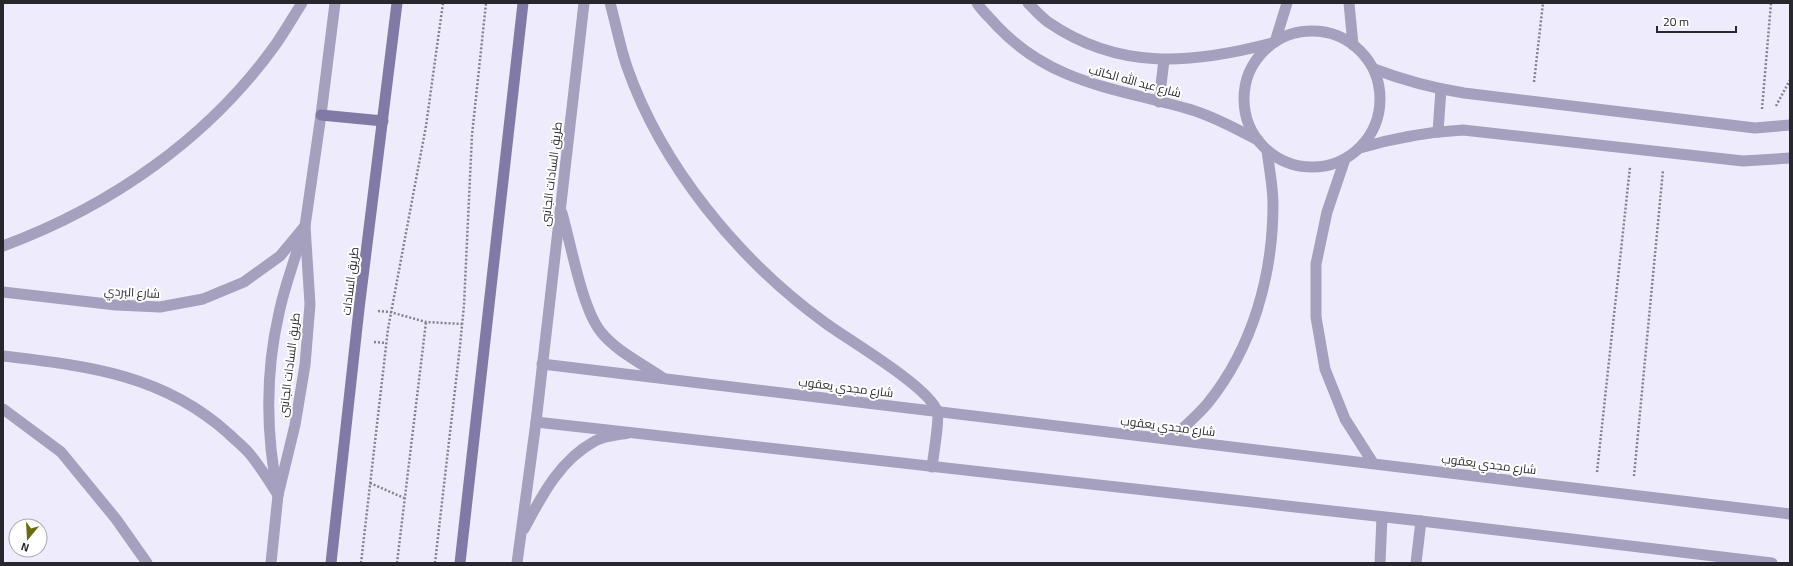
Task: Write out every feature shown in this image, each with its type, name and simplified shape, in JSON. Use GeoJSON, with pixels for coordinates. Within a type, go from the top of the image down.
{"type":"FeatureCollection","features":[{"type":"Feature","properties":{"kind":"main road","name":"طريق السادات"},"geometry":{"type":"LineString","coordinates":[[330,563],[359,309],[397,3]]}},
{"type":"Feature","properties":{"kind":"main road"},"geometry":{"type":"LineString","coordinates":[[460,563],[523,3]]}},
{"type":"Feature","properties":{"kind":"main road"},"geometry":{"type":"LineString","coordinates":[[321,115],[383,121]]}},
{"type":"Feature","properties":{"kind":"street"},"geometry":{"type":"LineString","coordinates":[[3,246],[39,233],[94,206],[146,173],[194,135],[238,92],[276,44],[302,3]]}},
{"type":"Feature","properties":{"kind":"street","name":"طريق السادات الجانبى"},"geometry":{"type":"LineString","coordinates":[[271,563],[278,495],[295,424],[305,365],[310,304],[305,226],[335,3]]}},
{"type":"Feature","properties":{"kind":"street","name":"طريق السادات الجانبى"},"geometry":{"type":"LineString","coordinates":[[517,563],[536,422],[584,3]]}},
{"type":"Feature","properties":{"kind":"street"},"geometry":{"type":"LineString","coordinates":[[610,3],[627,67],[648,117],[675,165],[707,208],[742,250],[781,287],[823,321],[912,383],[931,401],[938,412],[932,467]]}},
{"type":"Feature","properties":{"kind":"street","name":"شارع عبد الله الكاتب"},"geometry":{"type":"LineString","coordinates":[[977,3],[1011,40],[1050,67],[1095,85],[1192,110],[1225,122],[1258,140]]}},
{"type":"Feature","properties":{"kind":"street","name":"شارع عبد الله الكاتب"},"geometry":{"type":"LineString","coordinates":[[1028,3],[1047,21],[1086,45],[1126,56],[1164,60],[1202,58],[1239,52],[1274,43]]}},
{"type":"Feature","properties":{"kind":"street"},"geometry":{"type":"LineString","coordinates":[[1274,43],[1287,3]]}},
{"type":"Feature","properties":{"kind":"street"},"geometry":{"type":"LineString","coordinates":[[1350,3],[1353,45]]}},
{"type":"Feature","properties":{"kind":"street"},"geometry":{"type":"LineString","coordinates":[[1315,31],[1335,35],[1353,45],[1365,56],[1374,69],[1379,85],[1380,102],[1378,118],[1370,134],[1360,148],[1345,159],[1325,165],[1304,166],[1284,161],[1267,150],[1258,140],[1248,121],[1244,100],[1247,78],[1257,59],[1274,43],[1294,34],[1315,31]]}},
{"type":"Feature","properties":{"kind":"street"},"geometry":{"type":"LineString","coordinates":[[1159,102],[1164,60]]}},
{"type":"Feature","properties":{"kind":"street"},"geometry":{"type":"LineString","coordinates":[[1374,69],[1403,80],[1441,89],[1532,101],[1763,127],[1790,125]]}},
{"type":"Feature","properties":{"kind":"street"},"geometry":{"type":"LineString","coordinates":[[1438,132],[1441,89]]}},
{"type":"Feature","properties":{"kind":"street"},"geometry":{"type":"LineString","coordinates":[[1360,148],[1394,138],[1462,130],[1743,161],[1790,158]]}},
{"type":"Feature","properties":{"kind":"street"},"geometry":{"type":"LineString","coordinates":[[1171,440],[1212,397],[1237,359],[1258,310],[1270,257],[1273,204],[1267,150]]}},
{"type":"Feature","properties":{"kind":"street"},"geometry":{"type":"LineString","coordinates":[[1345,159],[1327,212],[1316,264],[1316,317],[1325,369],[1345,419],[1373,463]]}},
{"type":"Feature","properties":{"kind":"street"},"geometry":{"type":"LineString","coordinates":[[560,208],[582,287],[593,318],[601,332],[613,344],[663,378]]}},
{"type":"Feature","properties":{"kind":"street"},"geometry":{"type":"LineString","coordinates":[[278,495],[272,463],[269,433],[270,372],[279,313],[305,226]]}},
{"type":"Feature","properties":{"kind":"street","name":"شارع البردي"},"geometry":{"type":"LineString","coordinates":[[3,292],[116,305],[160,307],[203,299],[244,282],[280,256],[305,226]]}},
{"type":"Feature","properties":{"kind":"street"},"geometry":{"type":"LineString","coordinates":[[3,356],[91,368],[135,379],[177,397],[215,421],[248,452],[278,495]]}},
{"type":"Feature","properties":{"kind":"street","name":"شارع مجدي يعقوب"},"geometry":{"type":"LineString","coordinates":[[542,364],[1790,514]]}},
{"type":"Feature","properties":{"kind":"street"},"geometry":{"type":"LineString","coordinates":[[3,409],[61,452],[116,519],[147,563]]}},
{"type":"Feature","properties":{"kind":"street"},"geometry":{"type":"LineString","coordinates":[[536,422],[1421,521],[1772,563]]}},
{"type":"Feature","properties":{"kind":"street"},"geometry":{"type":"LineString","coordinates":[[520,537],[543,492],[560,470],[577,454],[596,440],[628,433]]}},
{"type":"Feature","properties":{"kind":"street"},"geometry":{"type":"LineString","coordinates":[[1380,563],[1382,517]]}},
{"type":"Feature","properties":{"kind":"street"},"geometry":{"type":"LineString","coordinates":[[1416,563],[1421,521]]}},
{"type":"Feature","properties":{"kind":"path"},"geometry":{"type":"LineString","coordinates":[[361,563],[390,312],[426,126],[443,3]]}},
{"type":"Feature","properties":{"kind":"path"},"geometry":{"type":"LineString","coordinates":[[435,563],[462,324],[472,136],[486,3]]}},
{"type":"Feature","properties":{"kind":"path"},"geometry":{"type":"LineString","coordinates":[[1532,101],[1543,3]]}},
{"type":"Feature","properties":{"kind":"path"},"geometry":{"type":"LineString","coordinates":[[1763,127],[1771,3]]}},
{"type":"Feature","properties":{"kind":"path"},"geometry":{"type":"LineString","coordinates":[[1763,127],[1790,80]]}},
{"type":"Feature","properties":{"kind":"path"},"geometry":{"type":"LineString","coordinates":[[1595,490],[1632,148]]}},
{"type":"Feature","properties":{"kind":"path"},"geometry":{"type":"LineString","coordinates":[[1632,494],[1665,152]]}},
{"type":"Feature","properties":{"kind":"path"},"geometry":{"type":"LineString","coordinates":[[390,312],[426,322],[462,324]]}},
{"type":"Feature","properties":{"kind":"path"},"geometry":{"type":"LineString","coordinates":[[397,563],[426,322]]}},
{"type":"Feature","properties":{"kind":"path"},"geometry":{"type":"LineString","coordinates":[[370,483],[404,498]]}}]}
